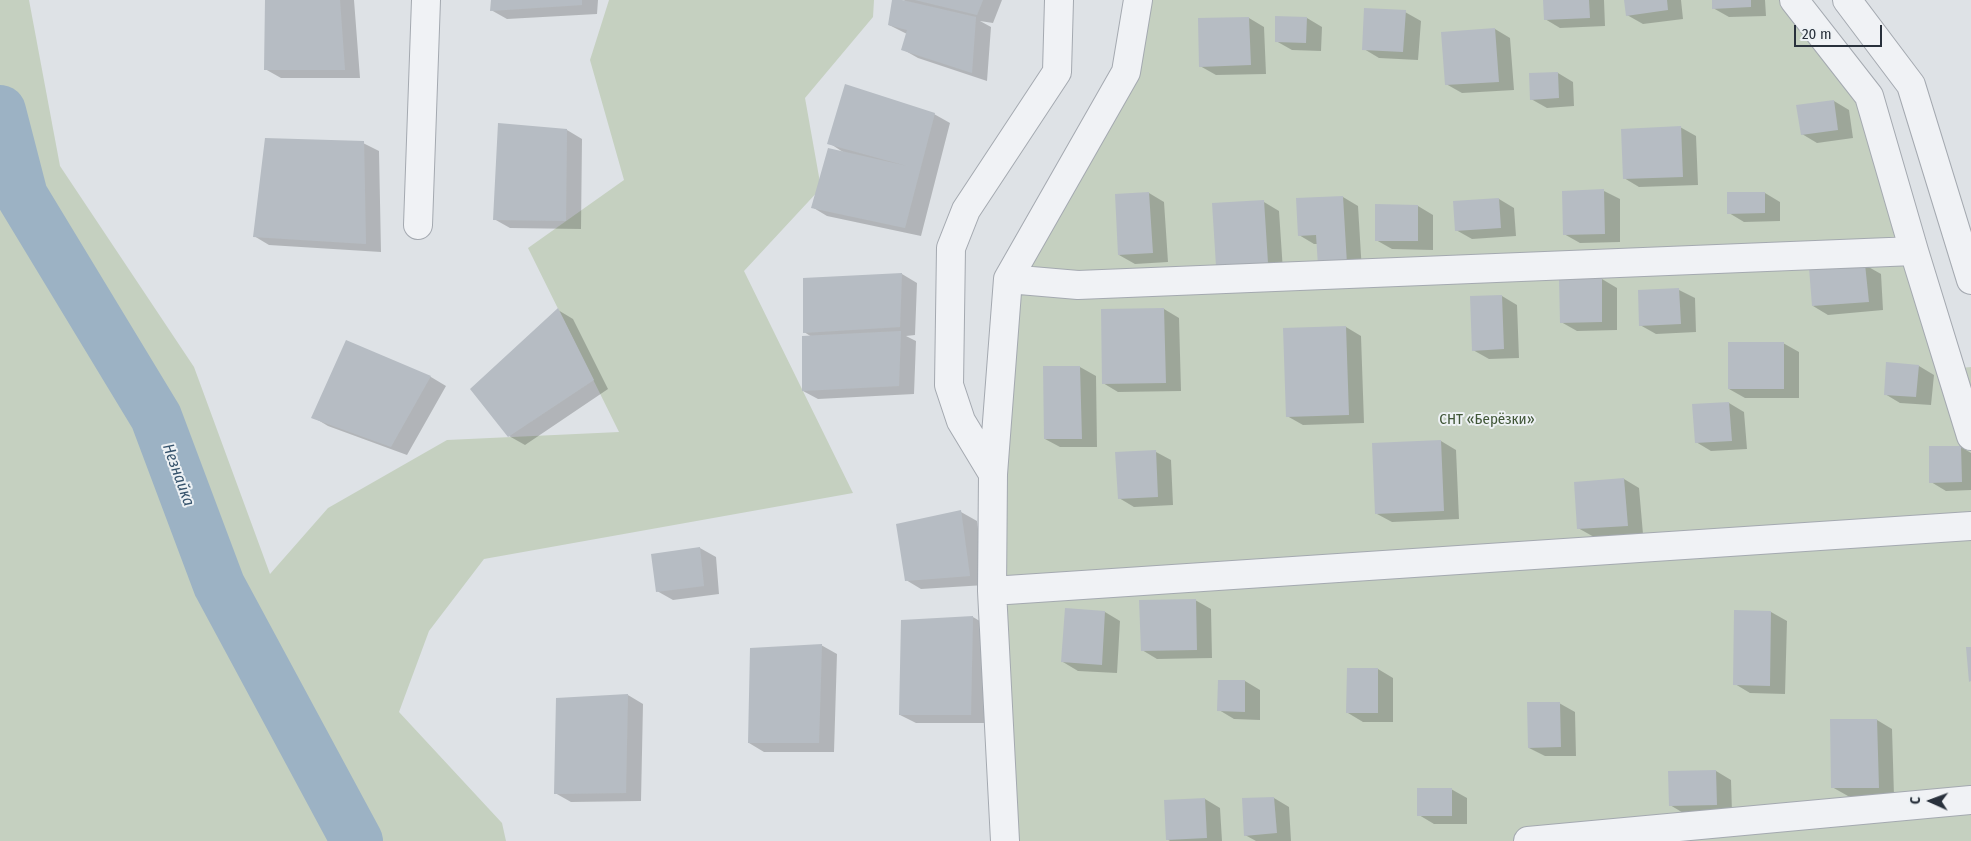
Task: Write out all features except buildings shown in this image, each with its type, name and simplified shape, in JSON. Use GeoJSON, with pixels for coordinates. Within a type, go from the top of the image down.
{"type":"FeatureCollection","features":[{"type":"Feature","properties":{"kind":"street"},"geometry":{"type":"LineString","coordinates":[[418,225],[426,0]]}},
{"type":"Feature","properties":{"kind":"street"},"geometry":{"type":"LineString","coordinates":[[993,474],[961,421],[949,385],[951,248],[966,210],[1057,72],[1059,0]]}},
{"type":"Feature","properties":{"kind":"street"},"geometry":{"type":"LineString","coordinates":[[1005,841],[992,591],[993,474],[1008,279],[1126,72],[1138,0]]}},
{"type":"Feature","properties":{"kind":"street"},"geometry":{"type":"LineString","coordinates":[[1794,0],[1869,96],[1971,436]]}},
{"type":"Feature","properties":{"kind":"street"},"geometry":{"type":"LineString","coordinates":[[1847,0],[1911,85],[1971,280]]}},
{"type":"Feature","properties":{"kind":"street"},"geometry":{"type":"LineString","coordinates":[[1008,279],[1078,285],[1914,251]]}},
{"type":"Feature","properties":{"kind":"street"},"geometry":{"type":"LineString","coordinates":[[992,591],[1971,526]]}},
{"type":"Feature","properties":{"kind":"street"},"geometry":{"type":"LineString","coordinates":[[1528,841],[1971,800]]}},
{"type":"Feature","properties":{"kind":"green space"},"geometry":{"type":"Polygon","coordinates":[[[0,0],[29,0],[60,166],[194,367],[270,574],[328,508],[447,440],[619,432],[528,248],[624,180],[590,60],[609,0],[874,0],[873,17],[805,98],[821,188],[744,271],[853,493],[484,559],[429,631],[399,712],[502,823],[506,841],[0,841],[0,0]]]}},
{"type":"Feature","properties":{"kind":"green space","name":"СНТ «Берёзки»"},"geometry":{"type":"Polygon","coordinates":[[[1132,0],[1790,0],[1864,97],[1940,370],[1971,367],[1971,841],[1014,841],[1007,604],[1004,308],[1134,37],[1132,0]]]}},
{"type":"Feature","properties":{"kind":"waterway","name":"Незнайка"},"geometry":{"type":"LineString","coordinates":[[0,111],[22,196],[156,417],[219,585],[357,841]]}}]}
